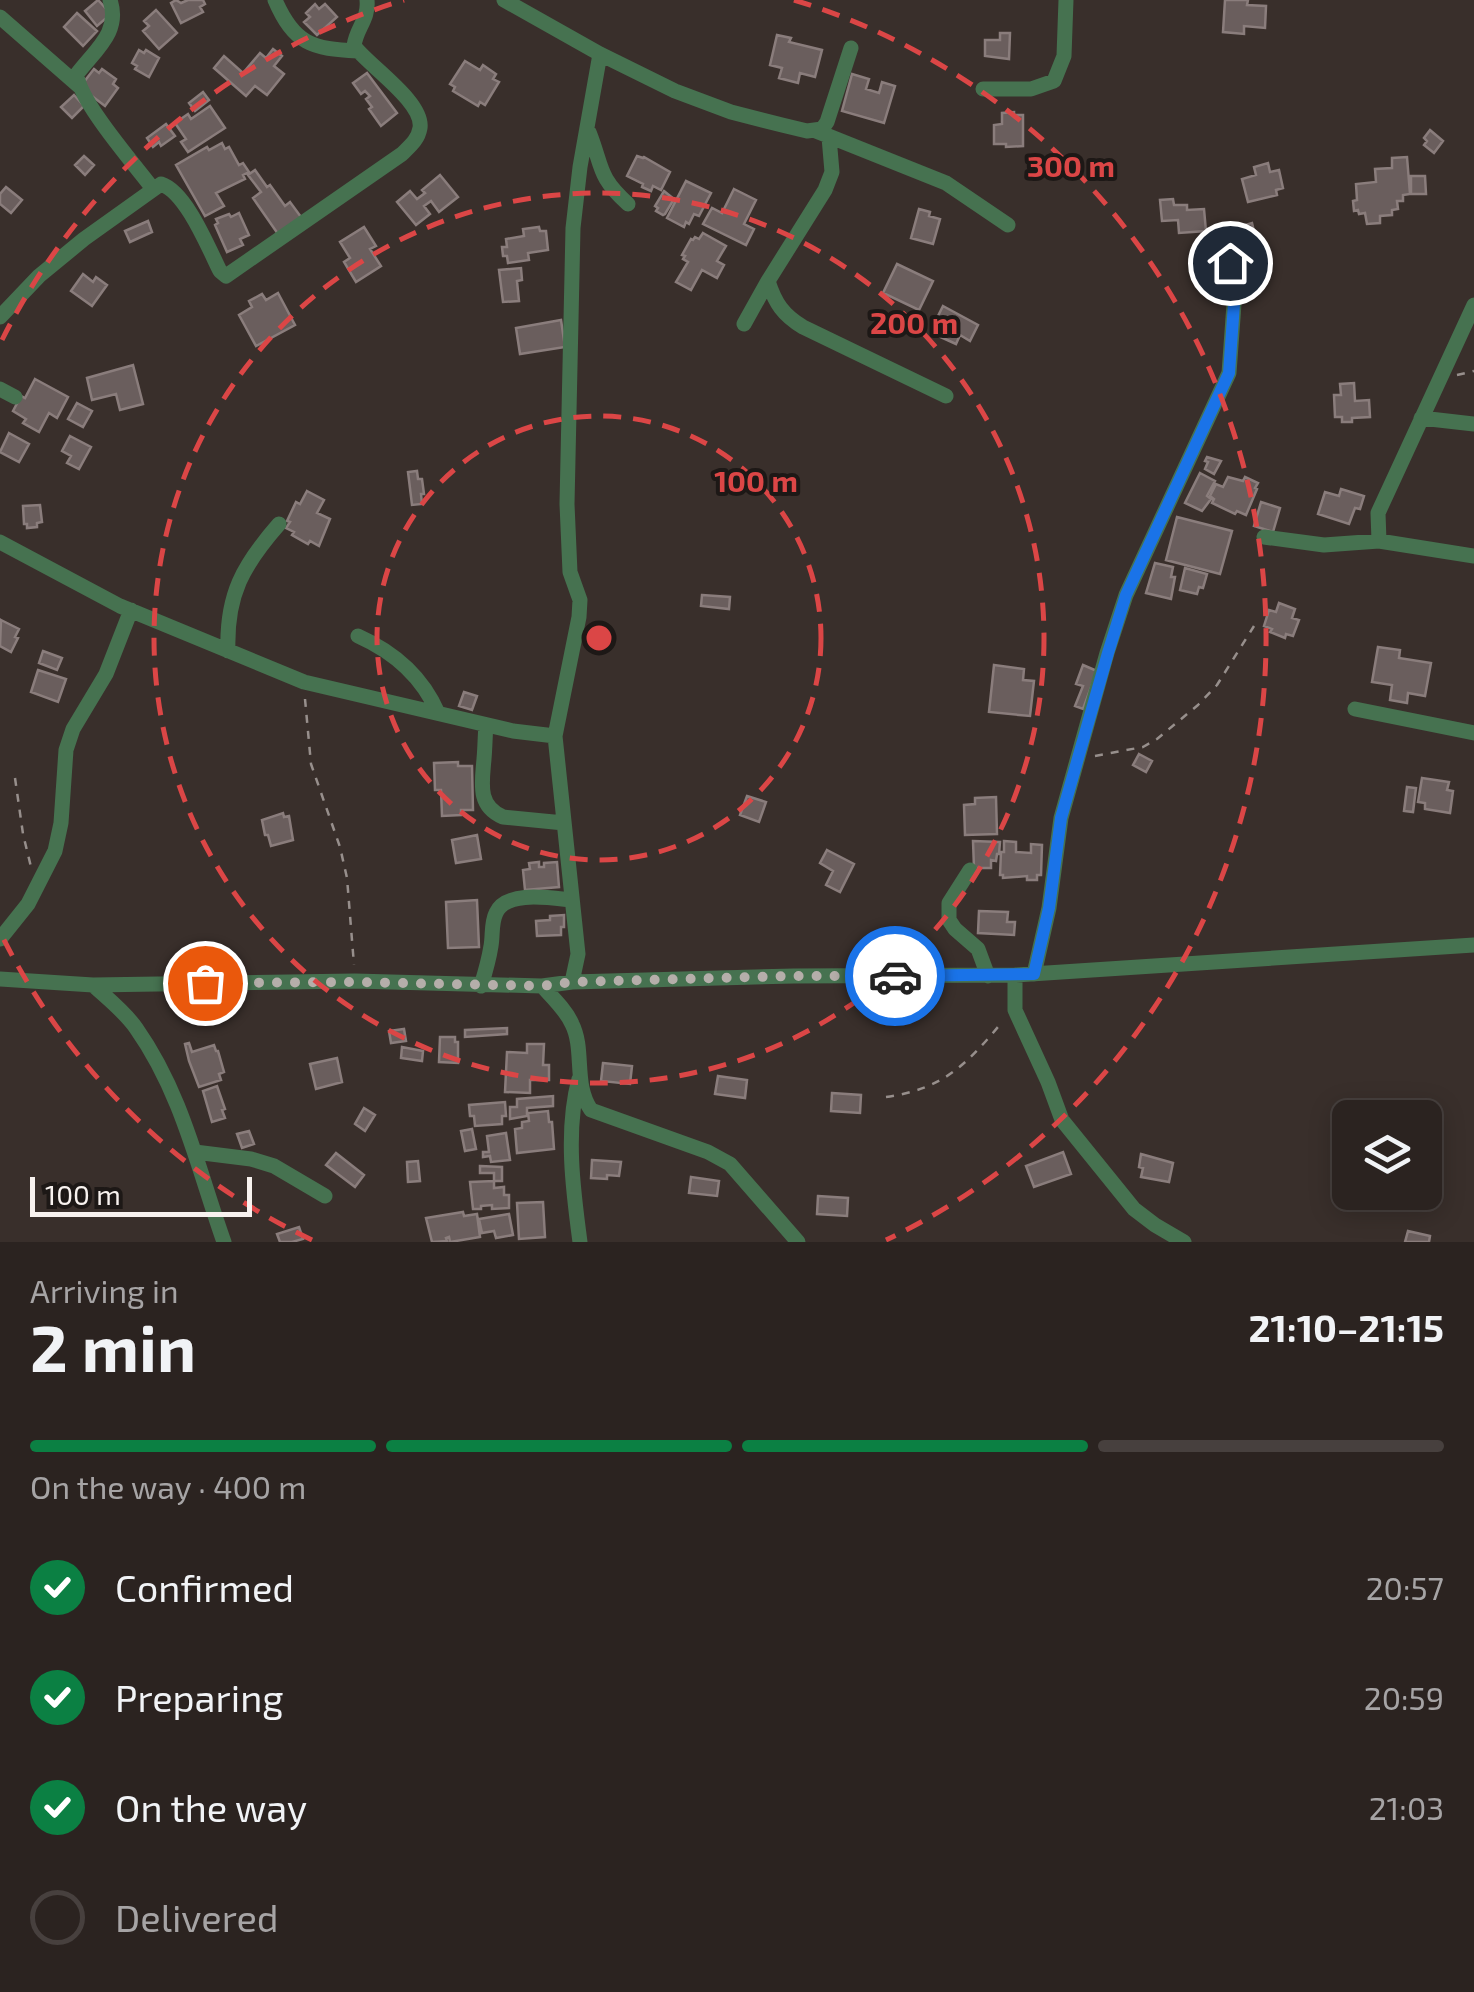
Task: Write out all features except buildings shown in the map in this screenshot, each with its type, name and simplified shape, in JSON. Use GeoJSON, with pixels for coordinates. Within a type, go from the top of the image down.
{"type":"FeatureCollection","features":[{"type":"Feature","properties":{"kind":"street"},"geometry":{"type":"LineString","coordinates":[[79,86],[77,74],[114,22],[110,0]]}},
{"type":"Feature","properties":{"kind":"street"},"geometry":{"type":"LineString","coordinates":[[275,0],[290,30],[305,40],[325,49],[358,52]]}},
{"type":"Feature","properties":{"kind":"street"},"geometry":{"type":"LineString","coordinates":[[504,0],[662,85],[702,101],[822,134],[946,182],[1008,226]]}},
{"type":"Feature","properties":{"kind":"street"},"geometry":{"type":"LineString","coordinates":[[983,89],[1031,89],[1054,81],[1064,56],[1066,0]]}},
{"type":"Feature","properties":{"kind":"street"},"geometry":{"type":"LineString","coordinates":[[0,317],[39,276],[160,184],[169,187],[185,205],[226,276],[402,154],[416,141],[420,119],[400,92],[354,46],[372,1]]}},
{"type":"Feature","properties":{"kind":"street"},"geometry":{"type":"LineString","coordinates":[[0,17],[79,86],[153,189]]}},
{"type":"Feature","properties":{"kind":"street"},"geometry":{"type":"LineString","coordinates":[[744,324],[832,172],[822,129],[851,48]]}},
{"type":"Feature","properties":{"kind":"street"},"geometry":{"type":"LineString","coordinates":[[572,982],[578,954],[555,736],[579,617],[580,600],[570,572],[567,504],[573,228],[600,54]]}},
{"type":"Feature","properties":{"kind":"street"},"geometry":{"type":"LineString","coordinates":[[587,128],[602,174],[610,188],[628,204]]}},
{"type":"Feature","properties":{"kind":"street"},"geometry":{"type":"LineString","coordinates":[[1034,974],[1049,908],[1061,818],[1126,595],[1229,373],[1234,304],[1230,263]]}},
{"type":"Feature","properties":{"kind":"street"},"geometry":{"type":"LineString","coordinates":[[768,281],[776,304],[803,328],[946,396]]}},
{"type":"Feature","properties":{"kind":"street"},"geometry":{"type":"LineString","coordinates":[[1379,542],[1378,514],[1474,305]]}},
{"type":"Feature","properties":{"kind":"street"},"geometry":{"type":"LineString","coordinates":[[1421,418],[1474,424]]}},
{"type":"Feature","properties":{"kind":"street"},"geometry":{"type":"LineString","coordinates":[[228,651],[230,606],[238,583],[278,524]]}},
{"type":"Feature","properties":{"kind":"street"},"geometry":{"type":"LineString","coordinates":[[1264,537],[1324,545],[1379,542],[1474,556]]}},
{"type":"Feature","properties":{"kind":"street"},"geometry":{"type":"LineString","coordinates":[[0,542],[130,610],[304,682],[513,731],[555,736]]}},
{"type":"Feature","properties":{"kind":"street"},"geometry":{"type":"LineString","coordinates":[[0,938],[28,904],[55,851],[66,750],[73,729],[106,674],[130,610]]}},
{"type":"Feature","properties":{"kind":"street"},"geometry":{"type":"LineString","coordinates":[[358,636],[396,656],[424,688],[438,713]]}},
{"type":"Feature","properties":{"kind":"street"},"geometry":{"type":"LineString","coordinates":[[1355,709],[1474,733]]}},
{"type":"Feature","properties":{"kind":"street"},"geometry":{"type":"LineString","coordinates":[[486,725],[482,794],[487,806],[503,818],[564,823]]}},
{"type":"Feature","properties":{"kind":"street"},"geometry":{"type":"LineString","coordinates":[[970,870],[953,894],[947,913],[955,929],[978,948],[988,976]]}},
{"type":"Feature","properties":{"kind":"street"},"geometry":{"type":"LineString","coordinates":[[482,986],[496,911],[502,904],[531,897],[572,900]]}},
{"type":"Feature","properties":{"kind":"street"},"geometry":{"type":"LineString","coordinates":[[0,979],[92,985],[355,982],[542,986],[794,976],[1015,976],[1474,945]]}},
{"type":"Feature","properties":{"kind":"street"},"geometry":{"type":"LineString","coordinates":[[1015,976],[1015,1010],[1062,1120],[1134,1209],[1184,1242]]}},
{"type":"Feature","properties":{"kind":"street"},"geometry":{"type":"LineString","coordinates":[[92,985],[135,1026],[168,1083],[224,1242]]}},
{"type":"Feature","properties":{"kind":"street"},"geometry":{"type":"LineString","coordinates":[[542,986],[572,1023],[590,1110],[708,1152],[730,1164],[798,1242]]}},
{"type":"Feature","properties":{"kind":"street"},"geometry":{"type":"LineString","coordinates":[[580,1075],[572,1139],[580,1242]]}},
{"type":"Feature","properties":{"kind":"street"},"geometry":{"type":"LineString","coordinates":[[195,1152],[274,1166],[325,1196]]}},
{"type":"Feature","properties":{"kind":"path"},"geometry":{"type":"LineString","coordinates":[[1078,759],[1143,747],[1157,739],[1218,685],[1254,626]]}},
{"type":"Feature","properties":{"kind":"path"},"geometry":{"type":"LineString","coordinates":[[304,682],[311,764],[347,878],[355,982]]}},
{"type":"Feature","properties":{"kind":"path"},"geometry":{"type":"LineString","coordinates":[[15,778],[27,854],[30,865],[42,879]]}},
{"type":"Feature","properties":{"kind":"path"},"geometry":{"type":"LineString","coordinates":[[886,1097],[912,1094],[943,1080],[1015,1010]]}},
{"type":"Feature","properties":{"kind":"way so far"},"geometry":{"type":"LineString","coordinates":[[205,983],[542,986],[572,982],[895,976]]}},
{"type":"Feature","properties":{"kind":"route"},"geometry":{"type":"LineString","coordinates":[[895,976],[1034,974],[1049,908],[1061,818],[1126,595],[1229,373],[1234,304],[1230,263]]}}]}
